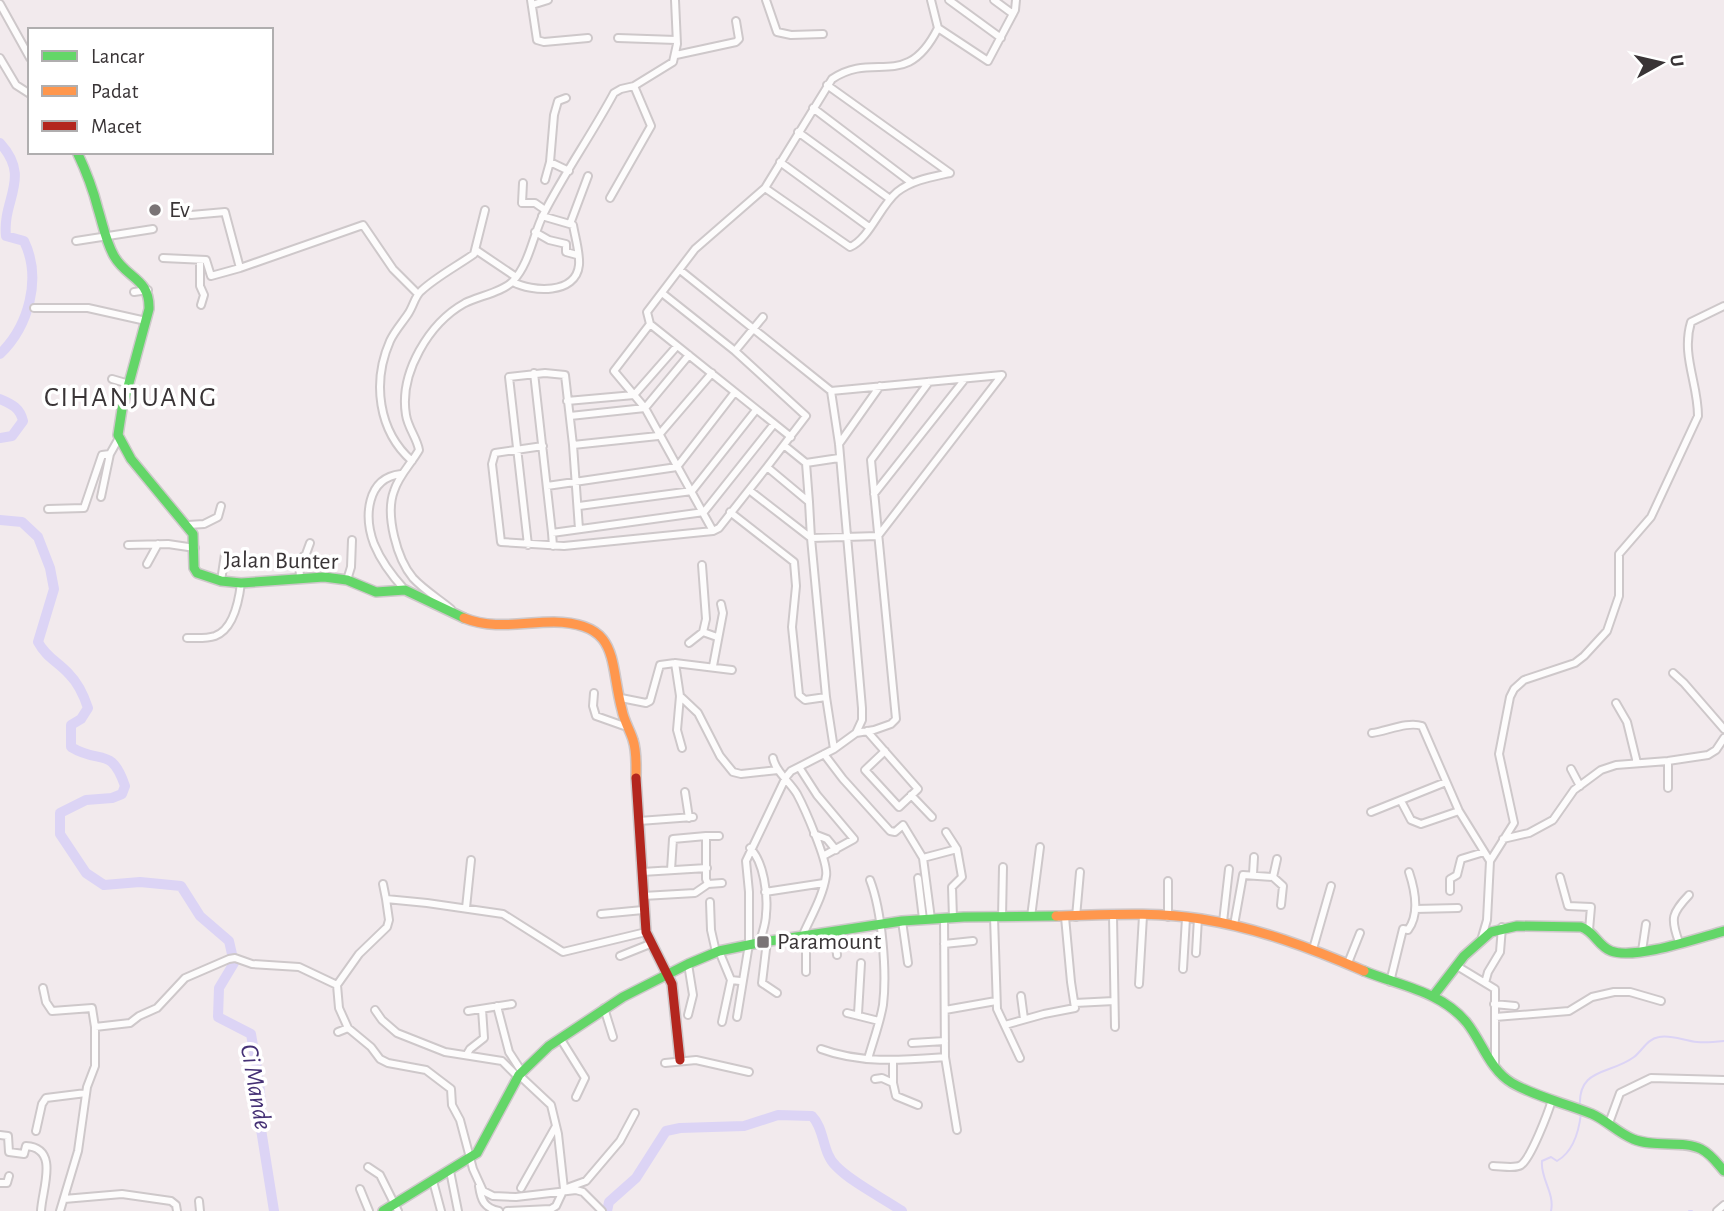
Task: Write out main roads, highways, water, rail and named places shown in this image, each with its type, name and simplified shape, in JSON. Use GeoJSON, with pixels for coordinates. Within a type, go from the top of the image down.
{"type":"FeatureCollection","features":[{"type":"Feature","properties":{"kind":"waterway","name":"Ci Mande"},"geometry":{"type":"LineString","coordinates":[[0,143],[14,167],[15,178],[6,236],[24,241],[32,270],[30,301],[25,316],[19,330],[0,354]]}},
{"type":"Feature","properties":{"kind":"waterway","name":"Ci Mande"},"geometry":{"type":"LineString","coordinates":[[0,399],[15,407],[23,421],[12,436],[0,438]]}},
{"type":"Feature","properties":{"kind":"waterway","name":"Ci Mande"},"geometry":{"type":"LineString","coordinates":[[0,520],[22,522],[38,537],[50,568],[54,589],[38,642],[75,681],[88,708],[81,719],[71,725],[71,747],[109,760],[120,773],[125,786],[122,794],[112,798],[86,800],[60,813],[60,834],[86,873],[104,885],[140,882],[181,886],[200,916],[229,941],[234,963],[219,988],[218,1017],[251,1034],[260,1090],[260,1123],[274,1211]]}},
{"type":"Feature","properties":{"kind":"waterway"},"geometry":{"type":"LineString","coordinates":[[1580,1108],[1580,1095],[1589,1079],[1625,1063],[1655,1038],[1668,1036],[1700,1042],[1724,1041]]}},
{"type":"Feature","properties":{"kind":"waterway"},"geometry":{"type":"LineString","coordinates":[[1551,1211],[1551,1198],[1542,1161],[1551,1157],[1557,1161],[1563,1157],[1577,1134],[1581,1113]]}},
{"type":"Feature","properties":{"kind":"waterway","name":"Ci Mande"},"geometry":{"type":"LineString","coordinates":[[607,1211],[609,1202],[636,1178],[666,1131],[744,1126],[778,1115],[812,1116],[819,1127],[831,1161],[858,1184],[902,1211]]}},
{"type":"Feature","properties":{"kind":"place","name":"Ev"},"geometry":{"type":"Point","coordinates":[155,210]}},
{"type":"Feature","properties":{"kind":"place","name":"Paramount"},"geometry":{"type":"Point","coordinates":[763,942]}},
{"type":"Feature","properties":{"kind":"district","name":"CIHANJUANG"},"geometry":{"type":"Point","coordinates":[131,398]}}]}
